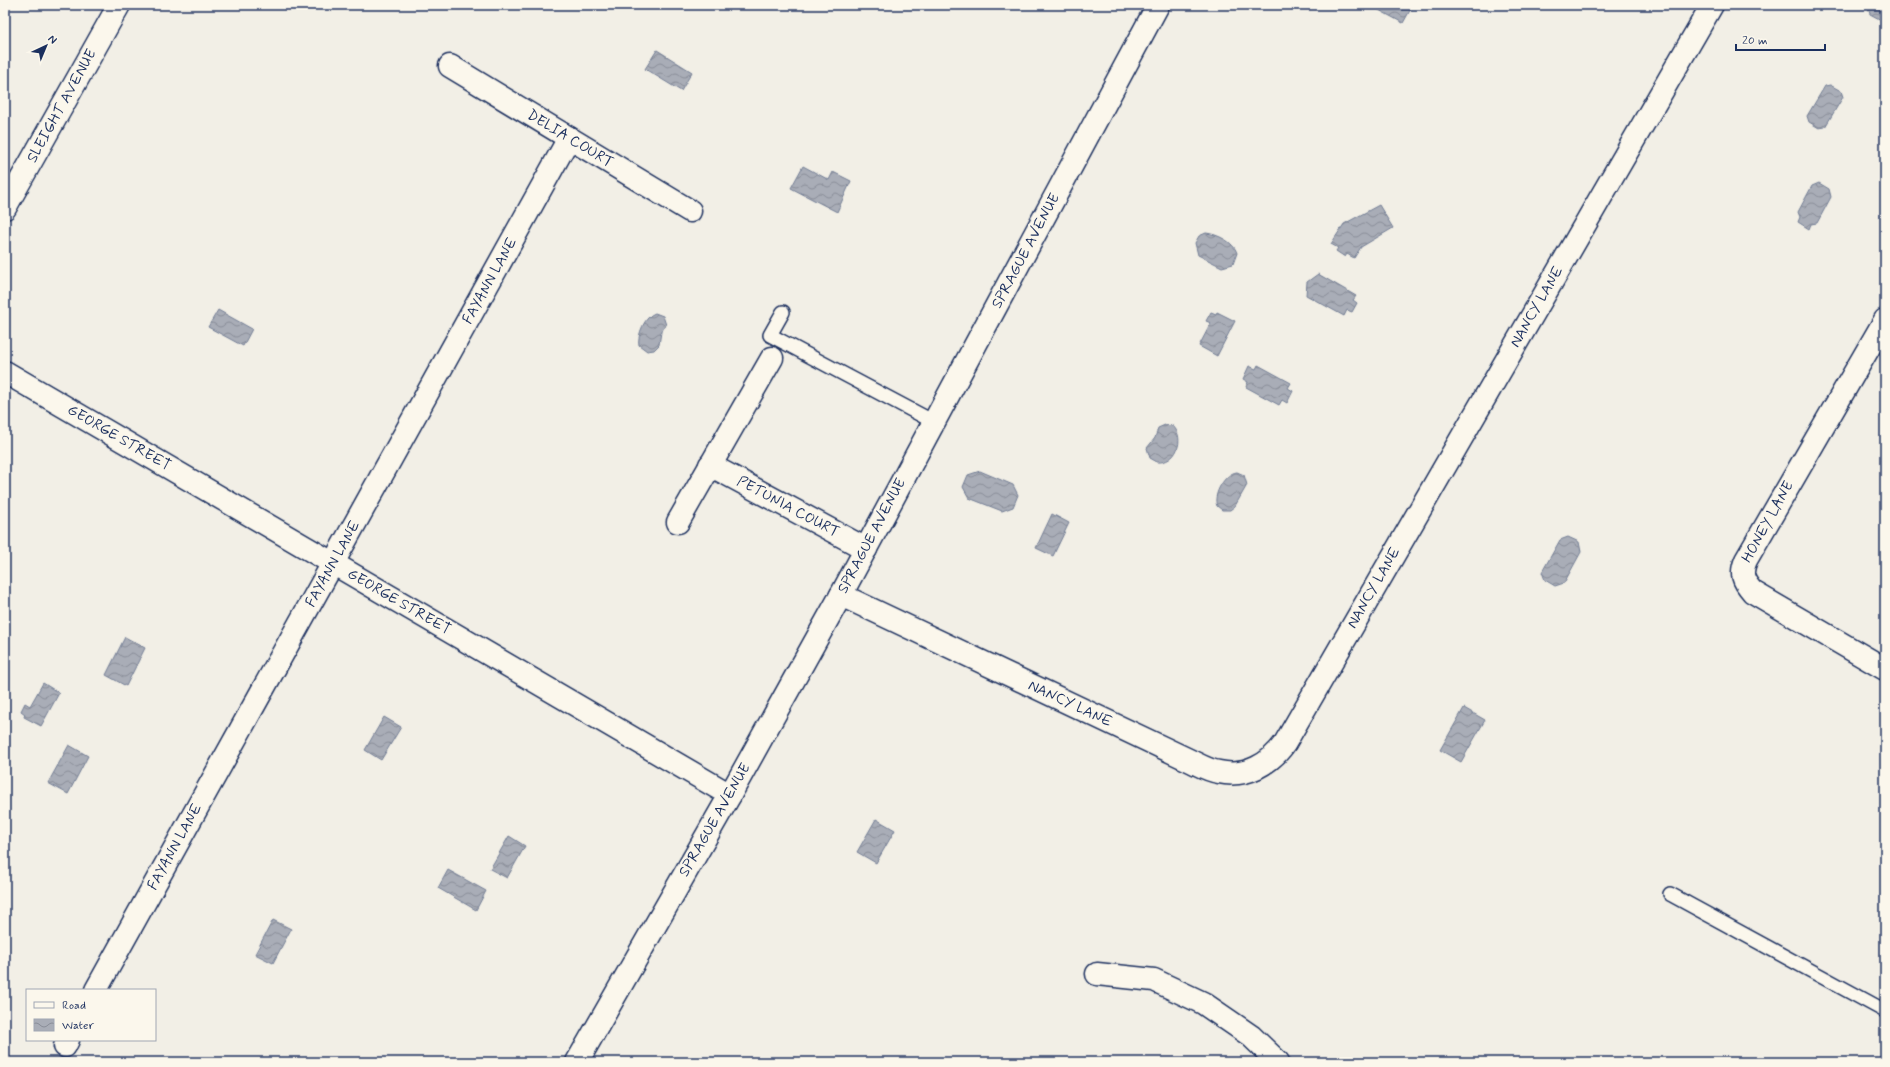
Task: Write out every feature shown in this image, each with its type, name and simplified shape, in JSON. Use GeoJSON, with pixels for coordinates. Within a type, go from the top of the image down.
{"type":"FeatureCollection","features":[{"type":"Feature","properties":{"kind":"street","name":"SLEIGHT AVENUE"},"geometry":{"type":"LineString","coordinates":[[5,208],[119,5]]}},
{"type":"Feature","properties":{"kind":"street","name":"SPRAGUE AVENUE"},"geometry":{"type":"LineString","coordinates":[[577,1062],[730,795],[841,595],[1158,5]]}},
{"type":"Feature","properties":{"kind":"street","name":"NANCY LANE"},"geometry":{"type":"LineString","coordinates":[[841,595],[1193,762],[1218,772],[1230,773],[1242,773],[1263,765],[1280,750],[1285,742],[1712,5]]}},
{"type":"Feature","properties":{"kind":"street","name":"DELIA COURT"},"geometry":{"type":"LineString","coordinates":[[450,66],[690,210]]}},
{"type":"Feature","properties":{"kind":"street","name":"FAYANN LANE"},"geometry":{"type":"LineString","coordinates":[[97,989],[570,138]]}},
{"type":"Feature","properties":{"kind":"street","name":"HONEY LANE"},"geometry":{"type":"LineString","coordinates":[[1884,324],[1746,560],[1742,568],[1742,577],[1753,592],[1885,669]]}},
{"type":"Feature","properties":{"kind":"street"},"geometry":{"type":"LineString","coordinates":[[678,522],[772,358]]}},
{"type":"Feature","properties":{"kind":"street","name":"GEORGE STREET"},"geometry":{"type":"LineString","coordinates":[[5,372],[730,795]]}},
{"type":"Feature","properties":{"kind":"street","name":"PETUNIA COURT"},"geometry":{"type":"LineString","coordinates":[[710,465],[866,549]]}},
{"type":"Feature","properties":{"kind":"street"},"geometry":{"type":"LineString","coordinates":[[1097,974],[1154,980],[1203,1003],[1251,1036],[1278,1062]]}},
{"type":"Feature","properties":{"kind":"lane"},"geometry":{"type":"LineString","coordinates":[[782,312],[770,335],[934,422]]}},
{"type":"Feature","properties":{"kind":"lane"},"geometry":{"type":"LineString","coordinates":[[1670,894],[1885,1011]]}},
{"type":"Feature","properties":{"kind":"water"},"geometry":{"type":"Polygon","coordinates":[[[1380,5],[1413,5],[1403,23],[1377,9],[1380,5]]]}},
{"type":"Feature","properties":{"kind":"water"},"geometry":{"type":"Polygon","coordinates":[[[1870,5],[1885,5],[1885,22],[1870,14],[1868,8],[1870,5]]]}},
{"type":"Feature","properties":{"kind":"water"},"geometry":{"type":"Polygon","coordinates":[[[657,50],[692,72],[681,91],[645,69],[657,50]]]}},
{"type":"Feature","properties":{"kind":"water"},"geometry":{"type":"Polygon","coordinates":[[[1830,85],[1841,91],[1843,97],[1825,127],[1819,128],[1809,122],[1807,116],[1825,86],[1830,85]]]}},
{"type":"Feature","properties":{"kind":"water"},"geometry":{"type":"Polygon","coordinates":[[[803,166],[829,180],[833,172],[851,181],[837,212],[791,188],[803,166]]]}},
{"type":"Feature","properties":{"kind":"water"},"geometry":{"type":"Polygon","coordinates":[[[1819,183],[1829,189],[1831,197],[1817,223],[1811,224],[1809,229],[1798,222],[1800,217],[1798,212],[1812,186],[1819,183]]]}},
{"type":"Feature","properties":{"kind":"water"},"geometry":{"type":"Polygon","coordinates":[[[1379,205],[1393,228],[1361,247],[1354,258],[1347,254],[1345,257],[1336,251],[1338,248],[1331,244],[1344,224],[1379,205]]]}},
{"type":"Feature","properties":{"kind":"water"},"geometry":{"type":"Polygon","coordinates":[[[1206,233],[1220,237],[1232,245],[1237,253],[1233,264],[1222,267],[1198,255],[1195,243],[1199,236],[1206,233]]]}},
{"type":"Feature","properties":{"kind":"water"},"geometry":{"type":"Polygon","coordinates":[[[1318,274],[1356,296],[1353,300],[1357,303],[1352,312],[1347,310],[1344,316],[1306,295],[1307,282],[1318,274]]]}},
{"type":"Feature","properties":{"kind":"water"},"geometry":{"type":"Polygon","coordinates":[[[218,310],[252,329],[243,346],[208,327],[218,310]]]}},
{"type":"Feature","properties":{"kind":"water"},"geometry":{"type":"Polygon","coordinates":[[[1211,312],[1216,314],[1217,312],[1235,321],[1217,356],[1199,346],[1211,323],[1206,321],[1211,312]]]}},
{"type":"Feature","properties":{"kind":"water"},"geometry":{"type":"Polygon","coordinates":[[[655,313],[663,316],[666,325],[661,332],[659,345],[654,350],[647,351],[639,345],[639,336],[642,326],[651,315],[655,313]]]}},
{"type":"Feature","properties":{"kind":"water"},"geometry":{"type":"Polygon","coordinates":[[[1258,365],[1291,383],[1288,388],[1293,391],[1287,403],[1282,400],[1279,405],[1246,387],[1248,382],[1243,379],[1249,366],[1256,369],[1258,365]]]}},
{"type":"Feature","properties":{"kind":"water"},"geometry":{"type":"Polygon","coordinates":[[[1165,425],[1173,426],[1177,431],[1179,444],[1174,455],[1164,462],[1157,462],[1150,458],[1147,448],[1155,438],[1158,428],[1165,425]]]}},
{"type":"Feature","properties":{"kind":"water"},"geometry":{"type":"Polygon","coordinates":[[[980,471],[1013,485],[1018,495],[1013,507],[1002,511],[969,498],[963,487],[968,475],[980,471]]]}},
{"type":"Feature","properties":{"kind":"water"},"geometry":{"type":"Polygon","coordinates":[[[1237,472],[1244,475],[1247,485],[1235,506],[1230,510],[1222,510],[1217,506],[1216,496],[1224,480],[1232,473],[1237,472]]]}},
{"type":"Feature","properties":{"kind":"water"},"geometry":{"type":"Polygon","coordinates":[[[1052,514],[1069,523],[1053,556],[1036,548],[1052,514]]]}},
{"type":"Feature","properties":{"kind":"water"},"geometry":{"type":"Polygon","coordinates":[[[1568,537],[1579,542],[1581,552],[1564,583],[1555,586],[1545,580],[1542,572],[1560,540],[1568,537]]]}},
{"type":"Feature","properties":{"kind":"water"},"geometry":{"type":"Polygon","coordinates":[[[125,637],[145,648],[126,686],[106,675],[125,637]]]}},
{"type":"Feature","properties":{"kind":"water"},"geometry":{"type":"Polygon","coordinates":[[[43,683],[59,693],[41,726],[24,717],[25,714],[21,711],[25,703],[30,706],[43,683]]]}},
{"type":"Feature","properties":{"kind":"water"},"geometry":{"type":"Polygon","coordinates":[[[1464,708],[1485,720],[1461,762],[1440,750],[1464,708]]]}},
{"type":"Feature","properties":{"kind":"water"},"geometry":{"type":"Polygon","coordinates":[[[384,717],[401,727],[381,760],[365,750],[384,717]]]}},
{"type":"Feature","properties":{"kind":"water"},"geometry":{"type":"Polygon","coordinates":[[[69,745],[88,756],[68,794],[48,783],[69,745]]]}},
{"type":"Feature","properties":{"kind":"water"},"geometry":{"type":"Polygon","coordinates":[[[876,819],[895,830],[876,863],[857,852],[876,819]]]}},
{"type":"Feature","properties":{"kind":"water"},"geometry":{"type":"Polygon","coordinates":[[[509,836],[525,846],[507,878],[490,869],[509,836]]]}},
{"type":"Feature","properties":{"kind":"water"},"geometry":{"type":"Polygon","coordinates":[[[448,870],[486,891],[476,910],[438,888],[448,870]]]}},
{"type":"Feature","properties":{"kind":"water"},"geometry":{"type":"Polygon","coordinates":[[[273,920],[291,929],[273,963],[255,954],[273,920]]]}}]}
